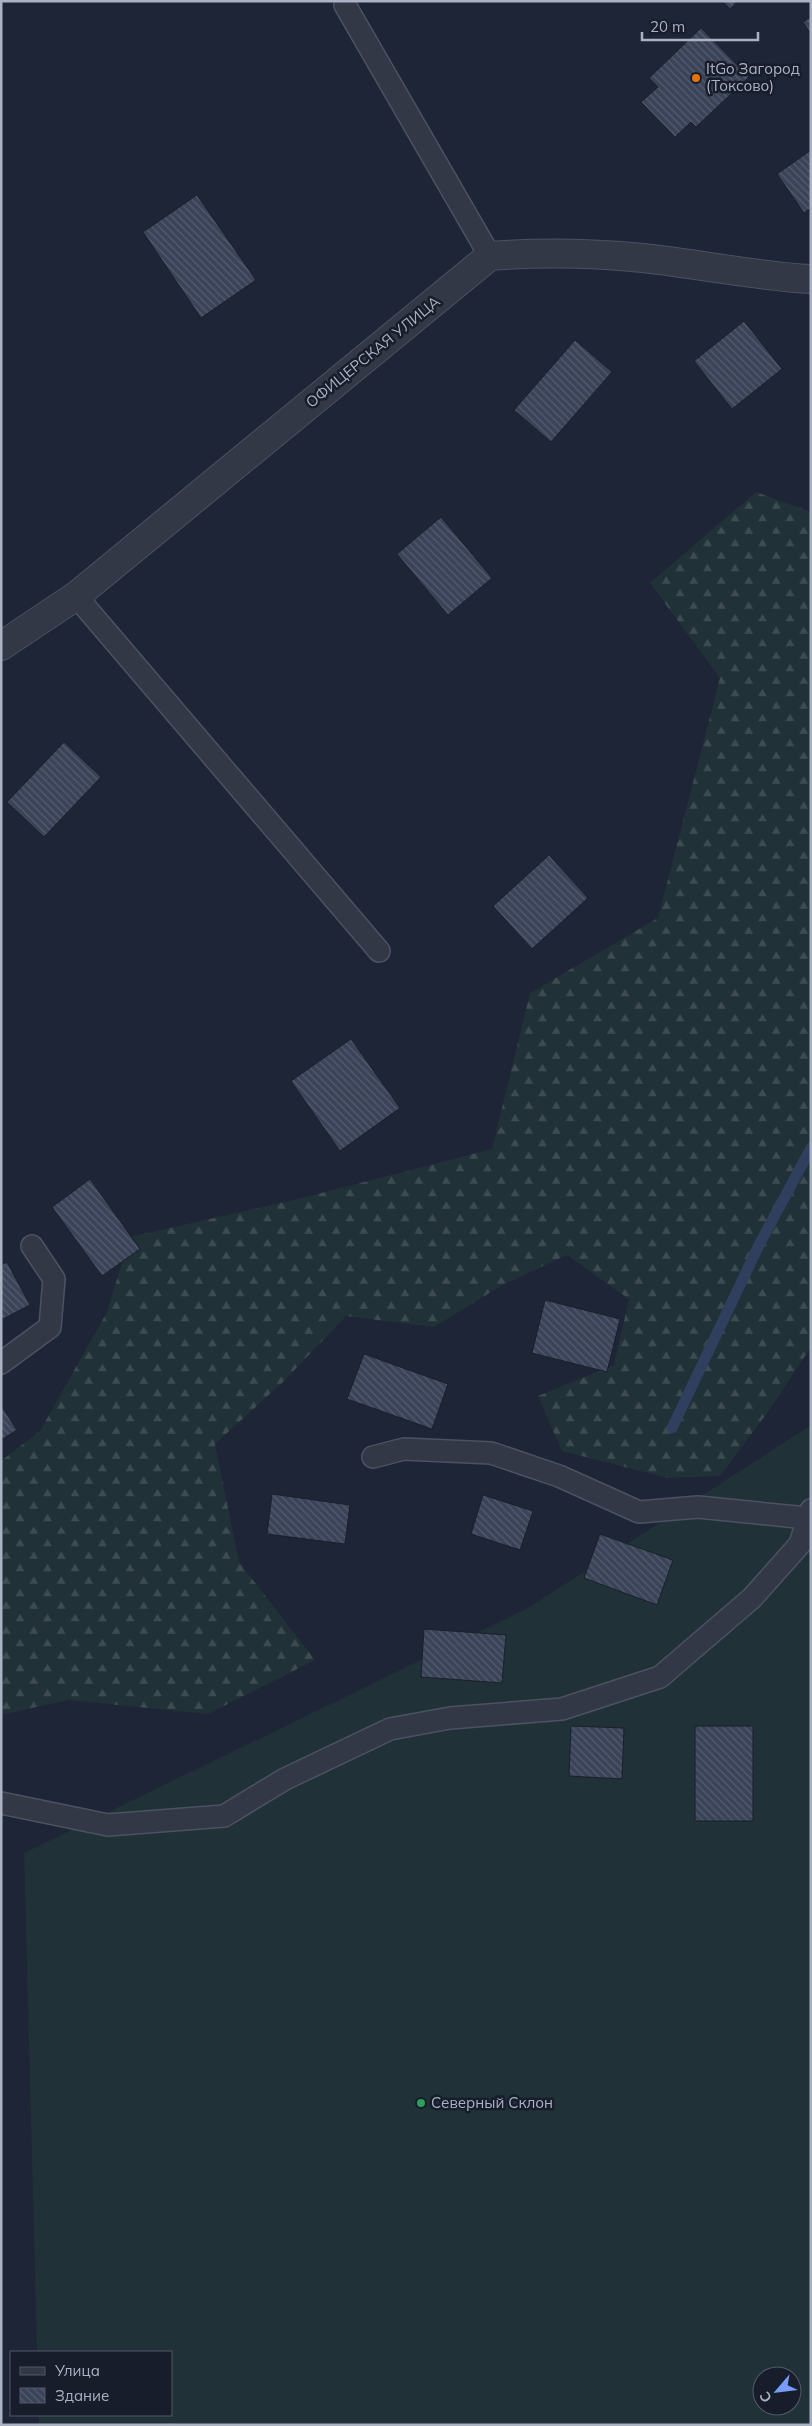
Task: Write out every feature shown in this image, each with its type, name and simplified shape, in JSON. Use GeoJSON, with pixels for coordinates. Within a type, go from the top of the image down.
{"type":"FeatureCollection","features":[{"type":"Feature","properties":{"kind":"street"},"geometry":{"type":"LineString","coordinates":[[490,256],[538,252],[642,258],[784,278],[811,279]]}},
{"type":"Feature","properties":{"kind":"street","name":"ОФИЦЕРСКАЯ УЛИЦА"},"geometry":{"type":"LineString","coordinates":[[1,646],[76,596],[490,256]]}},
{"type":"Feature","properties":{"kind":"lane"},"geometry":{"type":"LineString","coordinates":[[345,5],[490,256]]}},
{"type":"Feature","properties":{"kind":"lane"},"geometry":{"type":"LineString","coordinates":[[76,596],[379,951]]}},
{"type":"Feature","properties":{"kind":"lane"},"geometry":{"type":"LineString","coordinates":[[1,1363],[50,1327],[54,1279],[32,1246]]}},
{"type":"Feature","properties":{"kind":"lane"},"geometry":{"type":"LineString","coordinates":[[1,1803],[108,1825],[224,1816],[285,1779],[390,1728],[450,1718],[562,1709],[660,1677],[752,1598],[800,1544],[809,1514],[698,1507],[639,1512],[559,1476],[491,1453],[404,1449],[373,1457]]}},
{"type":"Feature","properties":{"kind":"green space"},"geometry":{"type":"Polygon","coordinates":[[[756,492],[811,512],[811,1347],[768,1412],[720,1476],[668,1478],[562,1451],[538,1396],[614,1365],[629,1299],[567,1255],[504,1284],[434,1327],[346,1316],[282,1383],[215,1444],[239,1562],[315,1660],[208,1714],[68,1700],[1,1715],[1,1461],[40,1431],[107,1312],[130,1237],[302,1198],[492,1149],[530,993],[658,918],[720,678],[650,583],[756,492]]]}},
{"type":"Feature","properties":{"kind":"green space","name":"Северный Склон"},"geometry":{"type":"Polygon","coordinates":[[[811,1425],[811,2425],[39,2425],[39,2416],[172,2416],[172,2351],[37,2351],[24,1853],[528,1608],[811,1425]]]}},
{"type":"Feature","properties":{"kind":"building"},"geometry":{"type":"Polygon","coordinates":[[[722,1],[738,1],[730,9],[722,1]]]}},
{"type":"Feature","properties":{"kind":"building"},"geometry":{"type":"Polygon","coordinates":[[[811,17],[811,34],[803,22],[811,17]]]}},
{"type":"Feature","properties":{"kind":"building"},"geometry":{"type":"Polygon","coordinates":[[[701,28],[749,77],[696,127],[691,122],[675,137],[641,102],[658,87],[649,78],[701,28]]]}},
{"type":"Feature","properties":{"kind":"building"},"geometry":{"type":"Polygon","coordinates":[[[811,150],[811,208],[804,213],[777,174],[811,150]]]}},
{"type":"Feature","properties":{"kind":"building"},"geometry":{"type":"Polygon","coordinates":[[[197,195],[256,280],[201,318],[143,232],[197,195]]]}},
{"type":"Feature","properties":{"kind":"building"},"geometry":{"type":"Polygon","coordinates":[[[744,321],[782,369],[732,409],[694,361],[744,321]]]}},
{"type":"Feature","properties":{"kind":"building"},"geometry":{"type":"Polygon","coordinates":[[[575,340],[612,372],[551,442],[514,410],[575,340]]]}},
{"type":"Feature","properties":{"kind":"building"},"geometry":{"type":"Polygon","coordinates":[[[441,517],[492,578],[448,615],[397,554],[441,517]]]}},
{"type":"Feature","properties":{"kind":"building"},"geometry":{"type":"Polygon","coordinates":[[[64,742],[101,777],[44,837],[7,802],[64,742]]]}},
{"type":"Feature","properties":{"kind":"building"},"geometry":{"type":"Polygon","coordinates":[[[549,855],[588,898],[532,949],[493,906],[549,855]]]}},
{"type":"Feature","properties":{"kind":"building"},"geometry":{"type":"Polygon","coordinates":[[[351,1039],[400,1108],[340,1151],[291,1081],[351,1039]]]}},
{"type":"Feature","properties":{"kind":"building"},"geometry":{"type":"Polygon","coordinates":[[[90,1179],[140,1249],[102,1276],[52,1207],[90,1179]]]}},
{"type":"Feature","properties":{"kind":"building"},"geometry":{"type":"Polygon","coordinates":[[[7,1262],[30,1305],[1,1320],[1,1265],[7,1262]]]}},
{"type":"Feature","properties":{"kind":"building"},"geometry":{"type":"Polygon","coordinates":[[[545,1300],[620,1319],[607,1372],[532,1353],[545,1300]]]}},
{"type":"Feature","properties":{"kind":"building"},"geometry":{"type":"Polygon","coordinates":[[[364,1354],[448,1384],[432,1429],[347,1399],[364,1354]]]}},
{"type":"Feature","properties":{"kind":"building"},"geometry":{"type":"Polygon","coordinates":[[[1,1405],[17,1430],[1,1440],[1,1405]]]}},
{"type":"Feature","properties":{"kind":"building"},"geometry":{"type":"Polygon","coordinates":[[[272,1494],[350,1505],[345,1544],[267,1534],[272,1494]]]}},
{"type":"Feature","properties":{"kind":"building"},"geometry":{"type":"Polygon","coordinates":[[[483,1495],[533,1511],[520,1550],[471,1534],[483,1495]]]}},
{"type":"Feature","properties":{"kind":"building"},"geometry":{"type":"Polygon","coordinates":[[[600,1534],[673,1560],[657,1605],[584,1578],[600,1534]]]}},
{"type":"Feature","properties":{"kind":"building"},"geometry":{"type":"Polygon","coordinates":[[[424,1629],[506,1635],[502,1683],[421,1677],[424,1629]]]}},
{"type":"Feature","properties":{"kind":"building"},"geometry":{"type":"Polygon","coordinates":[[[571,1726],[624,1728],[622,1779],[569,1776],[571,1726]]]}},
{"type":"Feature","properties":{"kind":"building"},"geometry":{"type":"Polygon","coordinates":[[[695,1726],[753,1726],[753,1821],[695,1821],[695,1726]]]}},
{"type":"Feature","properties":{"kind":"waterway"},"geometry":{"type":"LineString","coordinates":[[672,1428],[759,1245],[811,1148]]}},
{"type":"Feature","properties":{"kind":"place","name":"ItGo Загород (Токсово)"},"geometry":{"type":"Point","coordinates":[696,78]}},
{"type":"Feature","properties":{"kind":"place","name":"Северный Склон"},"geometry":{"type":"Point","coordinates":[421,2103]}}]}
